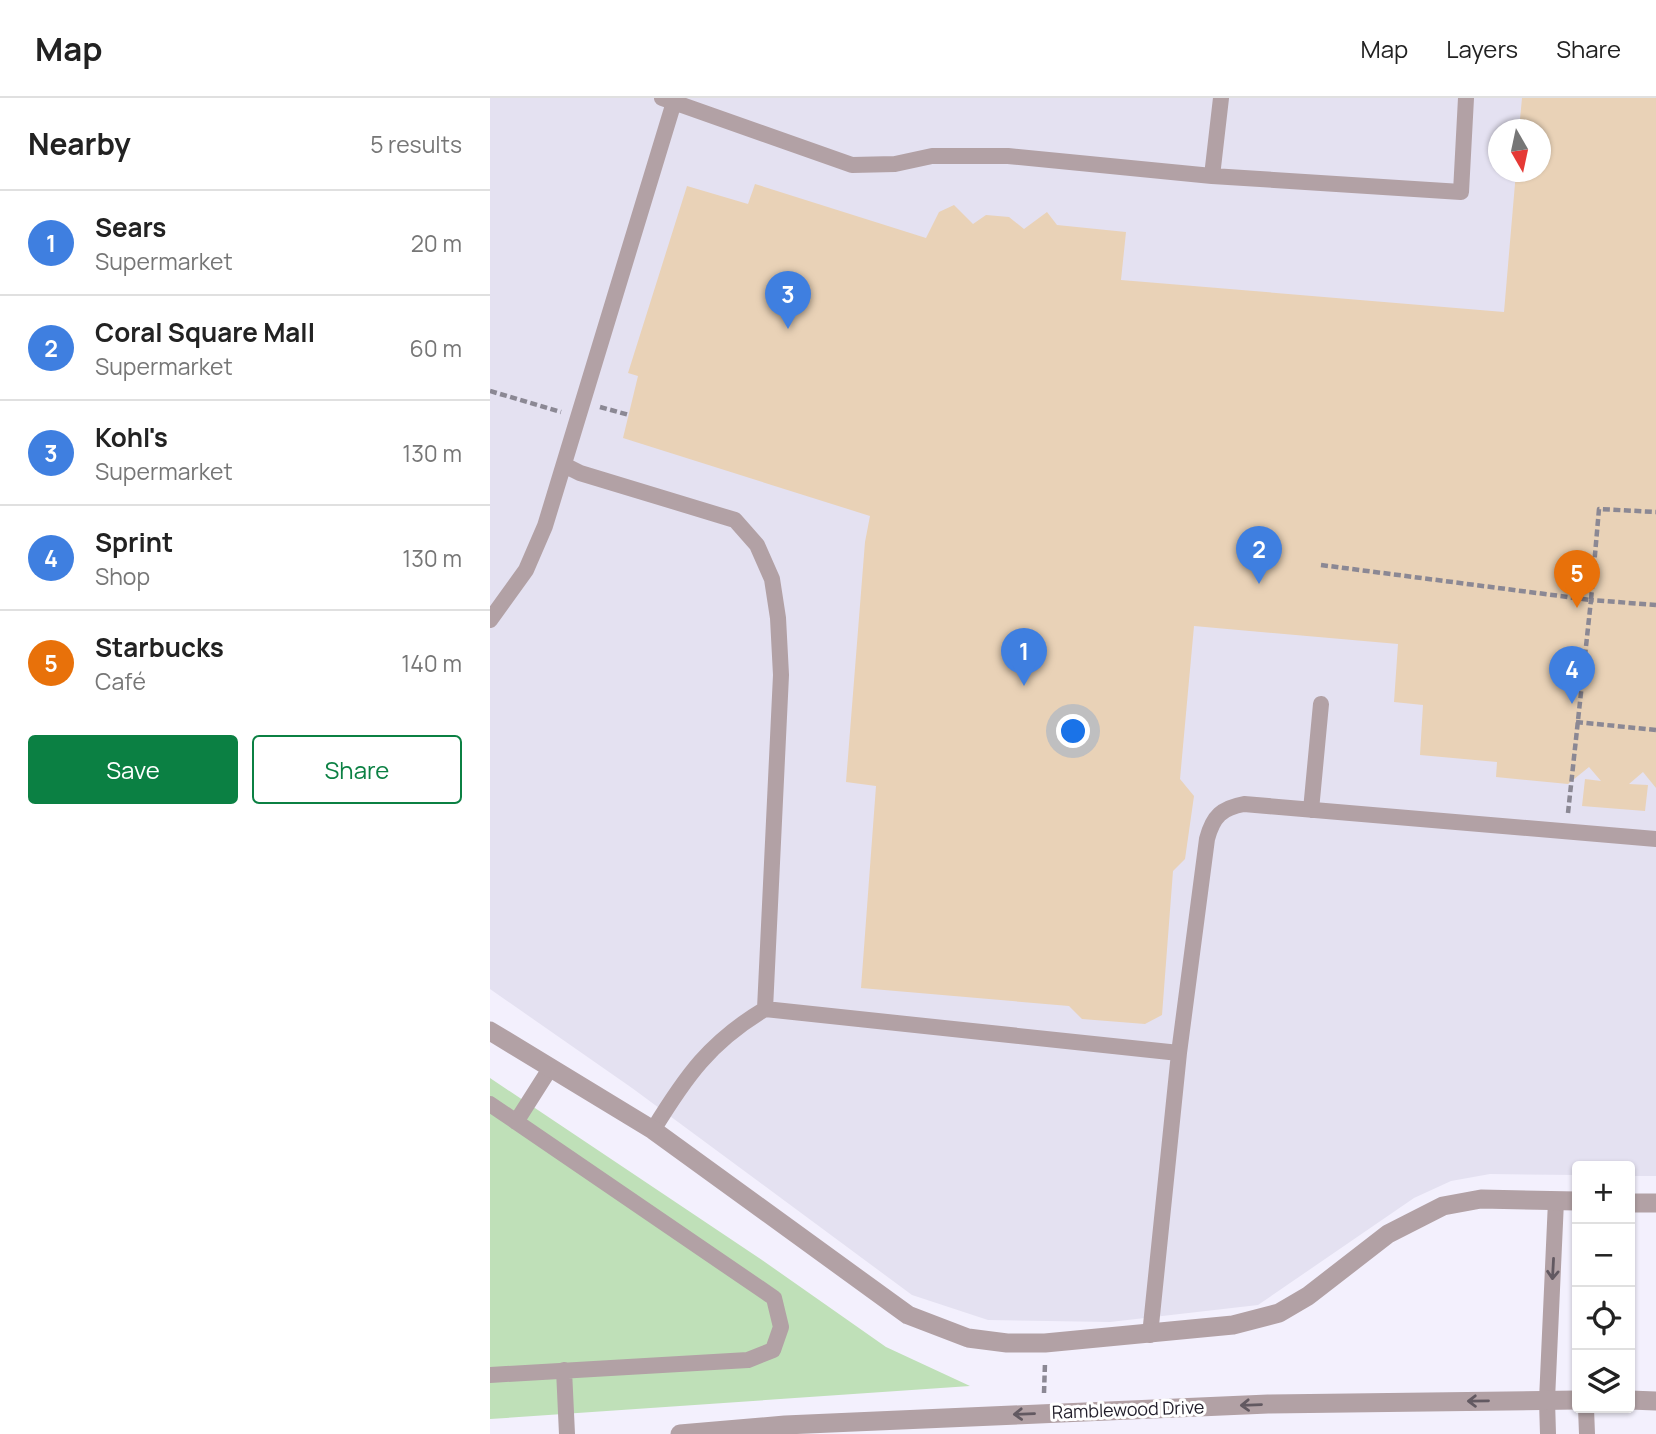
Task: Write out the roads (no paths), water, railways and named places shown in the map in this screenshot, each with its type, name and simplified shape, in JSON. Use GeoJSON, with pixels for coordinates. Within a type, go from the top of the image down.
{"type":"FeatureCollection","features":[{"type":"Feature","properties":{"kind":"street"},"geometry":{"type":"LineString","coordinates":[[490,1031],[653,1130],[897,1308],[928,1324],[968,1338],[1007,1343],[1150,1335],[1233,1325],[1279,1313],[1308,1296],[1388,1234],[1443,1206],[1480,1199],[1572,1201]]}},
{"type":"Feature","properties":{"kind":"street"},"geometry":{"type":"LineString","coordinates":[[1635,1203],[1656,1203]]}},
{"type":"Feature","properties":{"kind":"street","name":"Ramblewood Drive"},"geometry":{"type":"LineString","coordinates":[[680,1434],[785,1425],[1268,1404],[1572,1400]]}},
{"type":"Feature","properties":{"kind":"street"},"geometry":{"type":"LineString","coordinates":[[1635,1400],[1656,1401]]}},
{"type":"Feature","properties":{"kind":"lane"},"geometry":{"type":"LineString","coordinates":[[1212,176],[1221,98]]}},
{"type":"Feature","properties":{"kind":"lane"},"geometry":{"type":"LineString","coordinates":[[490,620],[526,570],[545,526],[565,465],[668,100],[852,164],[895,164],[932,156],[1008,156],[1212,176],[1461,192],[1466,98]]}},
{"type":"Feature","properties":{"kind":"lane"},"geometry":{"type":"LineString","coordinates":[[565,465],[580,473],[735,520],[757,545],[772,579],[778,618],[781,675],[765,1009]]}},
{"type":"Feature","properties":{"kind":"lane"},"geometry":{"type":"LineString","coordinates":[[1311,810],[1321,704]]}},
{"type":"Feature","properties":{"kind":"lane"},"geometry":{"type":"LineString","coordinates":[[1150,1335],[1179,1053],[1211,822],[1225,808],[1244,804],[1656,839]]}},
{"type":"Feature","properties":{"kind":"lane"},"geometry":{"type":"LineString","coordinates":[[653,1130],[701,1060],[729,1030],[765,1009],[1179,1053]]}},
{"type":"Feature","properties":{"kind":"lane"},"geometry":{"type":"LineString","coordinates":[[516,1122],[551,1067]]}},
{"type":"Feature","properties":{"kind":"lane"},"geometry":{"type":"LineString","coordinates":[[490,1104],[774,1298],[781,1327],[774,1350],[748,1360],[490,1375]]}},
{"type":"Feature","properties":{"kind":"lane"},"geometry":{"type":"LineString","coordinates":[[1548,1434],[1547,1400],[1556,1201]]}},
{"type":"Feature","properties":{"kind":"lane"},"geometry":{"type":"LineString","coordinates":[[564,1370],[567,1434]]}},
{"type":"Feature","properties":{"kind":"lane"},"geometry":{"type":"LineString","coordinates":[[1586,1413],[1587,1434]]}},
{"type":"Feature","properties":{"kind":"place","name":"Kohl's"},"geometry":{"type":"Point","coordinates":[788,329]}},
{"type":"Feature","properties":{"kind":"place","name":"Coral Square Mall"},"geometry":{"type":"Point","coordinates":[1259,584]}},
{"type":"Feature","properties":{"kind":"place","name":"Starbucks"},"geometry":{"type":"Point","coordinates":[1577,608]}},
{"type":"Feature","properties":{"kind":"place","name":"Sears"},"geometry":{"type":"Point","coordinates":[1024,686]}},
{"type":"Feature","properties":{"kind":"place","name":"Sprint"},"geometry":{"type":"Point","coordinates":[1572,704]}}]}
